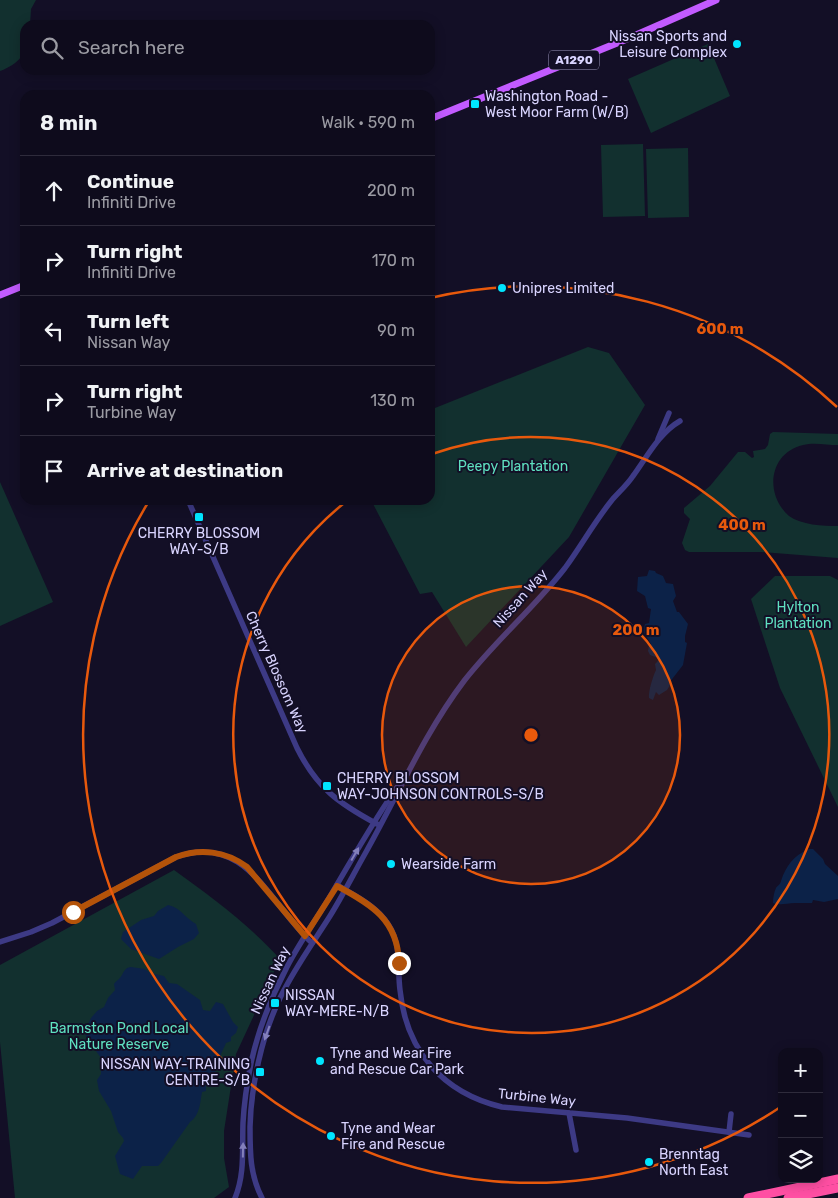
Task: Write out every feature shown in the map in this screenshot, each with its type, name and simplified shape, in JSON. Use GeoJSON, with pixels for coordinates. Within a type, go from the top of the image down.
{"type":"FeatureCollection","features":[{"type":"Feature","properties":{"kind":"highway"},"geometry":{"type":"LineString","coordinates":[[748,1198],[838,1180]]}},
{"type":"Feature","properties":{"kind":"highway"},"geometry":{"type":"LineString","coordinates":[[788,1198],[838,1188]]}},
{"type":"Feature","properties":{"kind":"main road","name":"A1290"},"geometry":{"type":"LineString","coordinates":[[435,117],[716,0]]}},
{"type":"Feature","properties":{"kind":"main road"},"geometry":{"type":"LineString","coordinates":[[0,295],[20,287]]}},
{"type":"Feature","properties":{"kind":"street"},"geometry":{"type":"LineString","coordinates":[[655,445],[669,413]]}},
{"type":"Feature","properties":{"kind":"street"},"geometry":{"type":"LineString","coordinates":[[655,445],[668,430],[680,421]]}},
{"type":"Feature","properties":{"kind":"street","name":"Nissan Way"},"geometry":{"type":"LineString","coordinates":[[262,1198],[254,1181],[250,1153],[250,1118],[254,1084],[262,1046],[278,1001],[345,890],[442,712],[465,680],[497,642],[563,569],[613,498],[625,488],[655,445]]}},
{"type":"Feature","properties":{"kind":"street","name":"Cherry Blossom Way"},"geometry":{"type":"LineString","coordinates":[[190,505],[306,765],[329,793],[381,826]]}},
{"type":"Feature","properties":{"kind":"street","name":"Nissan Way"},"geometry":{"type":"LineString","coordinates":[[235,1198],[242,1167],[243,1123],[251,1062],[271,1000],[284,971],[305,936],[374,822],[409,770]]}},
{"type":"Feature","properties":{"kind":"street"},"geometry":{"type":"LineString","coordinates":[[0,942],[52,923],[176,857],[203,851],[228,856],[247,867],[312,943]]}},
{"type":"Feature","properties":{"kind":"street","name":"Turbine Way"},"geometry":{"type":"LineString","coordinates":[[337,886],[376,911],[390,927],[398,945],[399,988],[405,1022],[414,1043],[434,1069],[452,1086],[488,1104],[515,1109],[627,1118],[749,1135]]}},
{"type":"Feature","properties":{"kind":"street"},"geometry":{"type":"LineString","coordinates":[[569,1113],[576,1150]]}},
{"type":"Feature","properties":{"kind":"street"},"geometry":{"type":"LineString","coordinates":[[729,1132],[731,1114]]}},
{"type":"Feature","properties":{"kind":"green space"},"geometry":{"type":"Polygon","coordinates":[[[0,0],[36,0],[31,9],[30,20],[20,20],[20,58],[0,71],[0,0]]]}},
{"type":"Feature","properties":{"kind":"green space"},"geometry":{"type":"Polygon","coordinates":[[[708,44],[730,96],[651,133],[628,79],[708,44]]]}},
{"type":"Feature","properties":{"kind":"green space"},"geometry":{"type":"Polygon","coordinates":[[[643,144],[645,216],[603,217],[601,145],[643,144]]]}},
{"type":"Feature","properties":{"kind":"green space"},"geometry":{"type":"Polygon","coordinates":[[[688,148],[689,217],[648,218],[646,149],[688,148]]]}},
{"type":"Feature","properties":{"kind":"green space","name":"Peepy Plantation"},"geometry":{"type":"Polygon","coordinates":[[[588,347],[609,353],[645,405],[569,537],[466,647],[432,592],[420,594],[374,505],[435,505],[435,408],[588,347]]]}},
{"type":"Feature","properties":{"kind":"green space"},"geometry":{"type":"Polygon","coordinates":[[[773,432],[838,434],[838,445],[807,444],[792,449],[783,456],[777,465],[773,486],[781,507],[789,516],[806,523],[838,526],[838,558],[761,552],[689,552],[685,550],[682,543],[690,519],[684,513],[684,508],[710,486],[738,452],[745,452],[752,458],[754,457],[753,451],[765,449],[768,445],[770,434],[773,432]]]}},
{"type":"Feature","properties":{"kind":"green space"},"geometry":{"type":"Polygon","coordinates":[[[0,482],[53,602],[0,626],[0,482]]]}},
{"type":"Feature","properties":{"kind":"green space","name":"Hylton Plantation"},"geometry":{"type":"Polygon","coordinates":[[[775,576],[830,576],[838,580],[838,807],[780,688],[751,599],[775,576]]]}},
{"type":"Feature","properties":{"kind":"green space","name":"Barmston Pond Local Nature Reserve"},"geometry":{"type":"Polygon","coordinates":[[[174,870],[230,912],[280,959],[236,1054],[224,1131],[224,1158],[229,1187],[214,1198],[15,1198],[0,1042],[0,965],[174,870]]]}},
{"type":"Feature","properties":{"kind":"water"},"geometry":{"type":"Polygon","coordinates":[[[649,570],[663,576],[666,583],[673,584],[676,596],[673,601],[677,612],[688,624],[685,636],[685,642],[687,643],[683,665],[669,683],[670,685],[667,690],[659,695],[656,692],[653,700],[649,698],[649,692],[658,658],[650,655],[648,651],[651,644],[643,631],[645,624],[649,623],[651,609],[648,608],[645,596],[637,591],[638,577],[647,576],[649,570]]]}},
{"type":"Feature","properties":{"kind":"water"},"geometry":{"type":"Polygon","coordinates":[[[809,849],[813,849],[838,876],[838,899],[824,902],[813,900],[812,903],[773,903],[775,890],[788,866],[794,858],[809,849]]]}},
{"type":"Feature","properties":{"kind":"water"},"geometry":{"type":"Polygon","coordinates":[[[168,905],[176,908],[196,924],[199,933],[194,939],[159,959],[131,949],[121,939],[123,932],[141,920],[154,916],[168,905]]]}},
{"type":"Feature","properties":{"kind":"water"},"geometry":{"type":"Polygon","coordinates":[[[131,967],[145,969],[150,973],[164,976],[169,983],[177,984],[200,1000],[203,1010],[210,1011],[216,1002],[223,1004],[238,1027],[236,1033],[231,1037],[231,1041],[226,1043],[221,1054],[221,1061],[214,1066],[216,1071],[210,1076],[212,1079],[206,1086],[206,1091],[202,1092],[196,1116],[158,1166],[142,1166],[133,1179],[120,1174],[115,1156],[124,1141],[118,1132],[111,1111],[99,1091],[97,1080],[101,1074],[101,1058],[86,1037],[85,1031],[91,1018],[104,1007],[108,998],[115,990],[114,983],[125,970],[131,967]]]}},
{"type":"Feature","properties":{"kind":"place","name":"Nissan Sports and Leisure Complex"},"geometry":{"type":"Point","coordinates":[737,44]}},
{"type":"Feature","properties":{"kind":"place","name":"Washington Road - West Moor Farm (W/B)"},"geometry":{"type":"Point","coordinates":[475,104]}},
{"type":"Feature","properties":{"kind":"place","name":"Unipres Limited"},"geometry":{"type":"Point","coordinates":[502,288]}},
{"type":"Feature","properties":{"kind":"place","name":"CHERRY BLOSSOM WAY-S/B"},"geometry":{"type":"Point","coordinates":[199,517]}},
{"type":"Feature","properties":{"kind":"place","name":"CHERRY BLOSSOM WAY-JOHNSON CONTROLS-S/B"},"geometry":{"type":"Point","coordinates":[327,786]}},
{"type":"Feature","properties":{"kind":"place","name":"Wearside Farm"},"geometry":{"type":"Point","coordinates":[391,864]}},
{"type":"Feature","properties":{"kind":"place","name":"NISSAN WAY-MERE-N/B"},"geometry":{"type":"Point","coordinates":[275,1003]}},
{"type":"Feature","properties":{"kind":"place","name":"Tyne and Wear Fire and Rescue Car Park"},"geometry":{"type":"Point","coordinates":[320,1061]}},
{"type":"Feature","properties":{"kind":"place","name":"NISSAN WAY-TRAINING CENTRE-S/B"},"geometry":{"type":"Point","coordinates":[260,1072]}},
{"type":"Feature","properties":{"kind":"place","name":"Tyne and Wear Fire and Rescue"},"geometry":{"type":"Point","coordinates":[331,1136]}},
{"type":"Feature","properties":{"kind":"place","name":"Brenntag North East"},"geometry":{"type":"Point","coordinates":[649,1162]}},
{"type":"Feature","properties":{"kind":"route"},"geometry":{"type":"LineString","coordinates":[[73,912],[176,857],[194,852],[211,852],[228,856],[247,867],[305,936],[337,886],[345,890],[373,908],[385,920],[398,945],[399,963]]}}]}
